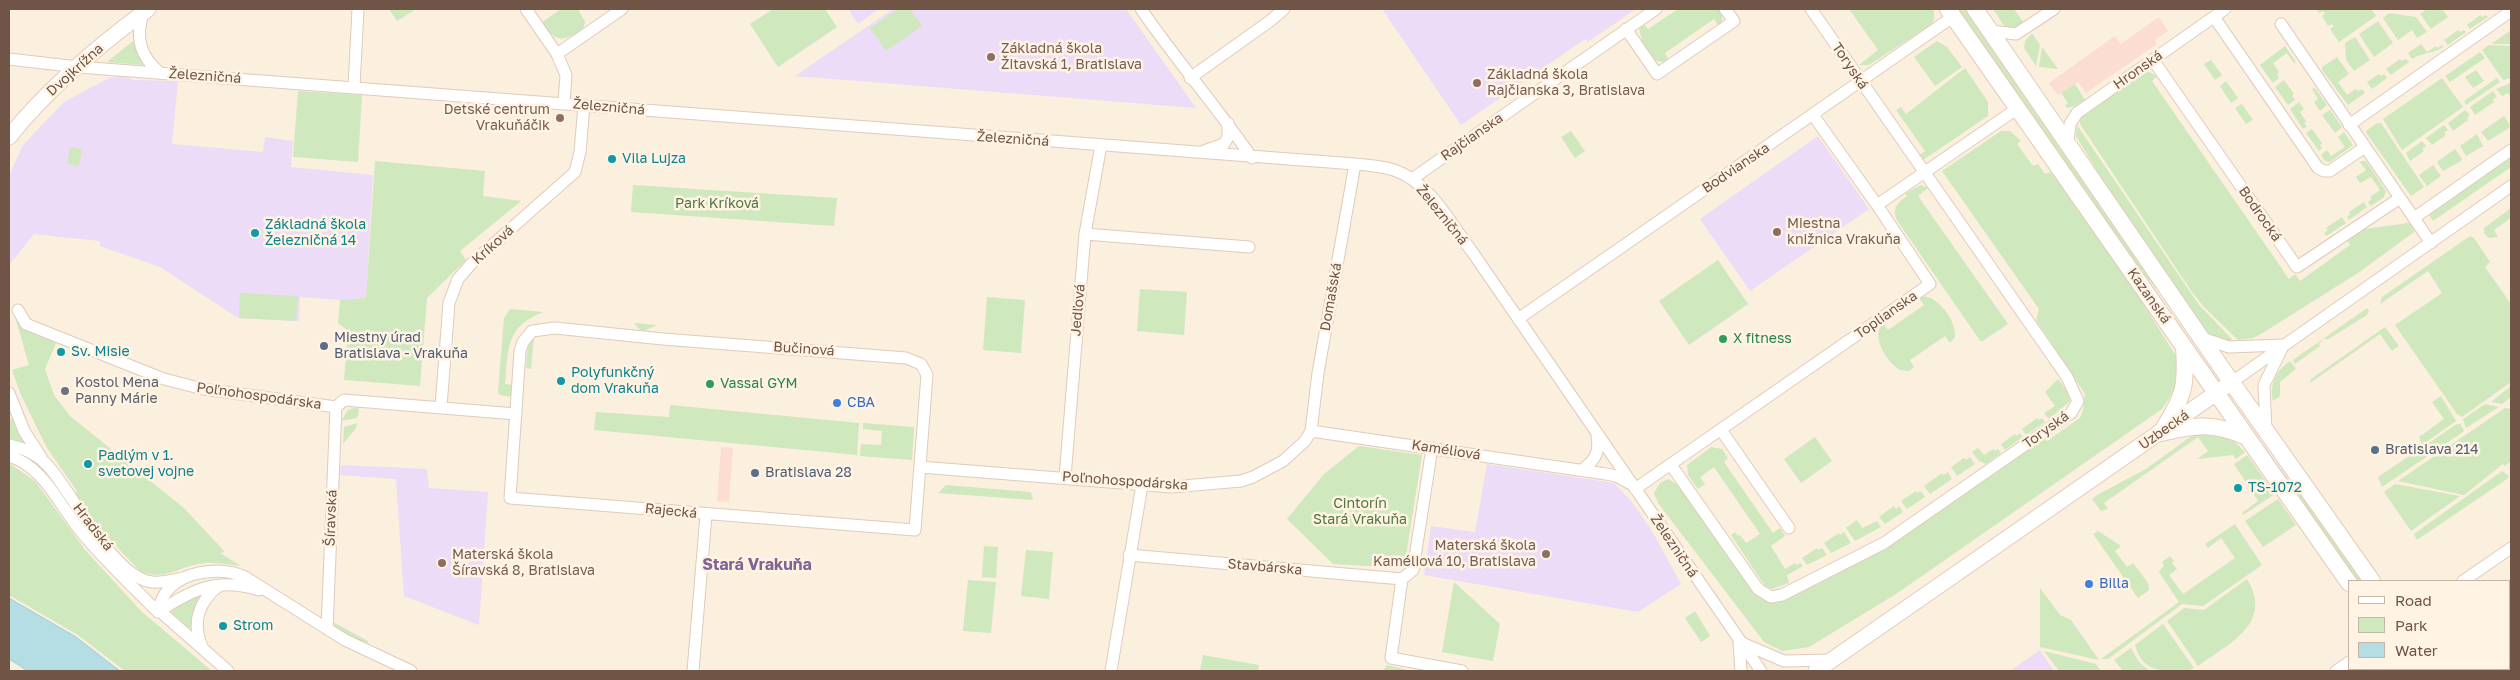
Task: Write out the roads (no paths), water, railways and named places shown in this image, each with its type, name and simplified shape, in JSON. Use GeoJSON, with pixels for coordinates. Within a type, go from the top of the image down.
{"type":"FeatureCollection","features":[{"type":"Feature","properties":{"kind":"main road","name":"Kazanská"},"geometry":{"type":"LineString","coordinates":[[1975,9],[2266,431],[2326,512],[2371,580]]}},
{"type":"Feature","properties":{"kind":"main road","name":"Kazanská"},"geometry":{"type":"LineString","coordinates":[[1951,12],[2348,581]]}},
{"type":"Feature","properties":{"kind":"main road"},"geometry":{"type":"LineString","coordinates":[[2160,433],[2181,399],[2186,374],[2184,347]]}},
{"type":"Feature","properties":{"kind":"main road"},"geometry":{"type":"LineString","coordinates":[[2160,433],[2189,427],[2213,426],[2224,427],[2247,437]]}},
{"type":"Feature","properties":{"kind":"street"},"geometry":{"type":"LineString","coordinates":[[354,87],[358,9]]}},
{"type":"Feature","properties":{"kind":"street"},"geometry":{"type":"LineString","coordinates":[[526,9],[557,54],[566,75],[564,103]]}},
{"type":"Feature","properties":{"kind":"street"},"geometry":{"type":"LineString","coordinates":[[557,54],[622,9]]}},
{"type":"Feature","properties":{"kind":"street"},"geometry":{"type":"LineString","coordinates":[[1141,9],[1190,78],[1228,123],[1252,158]]}},
{"type":"Feature","properties":{"kind":"street"},"geometry":{"type":"LineString","coordinates":[[1190,78],[1284,9]]}},
{"type":"Feature","properties":{"kind":"street","name":"Rajčianska"},"geometry":{"type":"LineString","coordinates":[[1412,179],[1656,9]]}},
{"type":"Feature","properties":{"kind":"street"},"geometry":{"type":"LineString","coordinates":[[1626,29],[1657,74],[1734,21],[1725,9]]}},
{"type":"Feature","properties":{"kind":"street","name":"Toryská"},"geometry":{"type":"LineString","coordinates":[[1671,465],[1758,589],[1771,597],[1782,595],[1884,543],[2076,408],[2078,401],[2067,376],[1860,82],[1811,9]]}},
{"type":"Feature","properties":{"kind":"street"},"geometry":{"type":"LineString","coordinates":[[1991,31],[2016,34],[2054,9]]}},
{"type":"Feature","properties":{"kind":"street","name":"Hronská"},"geometry":{"type":"LineString","coordinates":[[2068,142],[2070,124],[2077,113],[2225,9]]}},
{"type":"Feature","properties":{"kind":"street"},"geometry":{"type":"LineString","coordinates":[[146,11],[138,34],[140,49],[150,64],[160,73]]}},
{"type":"Feature","properties":{"kind":"street","name":"Dvojkrížna"},"geometry":{"type":"LineString","coordinates":[[9,137],[33,108],[78,67],[146,11]]}},
{"type":"Feature","properties":{"kind":"street"},"geometry":{"type":"LineString","coordinates":[[2353,122],[2511,11]]}},
{"type":"Feature","properties":{"kind":"street","name":"Bodvianska"},"geometry":{"type":"LineString","coordinates":[[1518,320],[1860,82],[1951,12]]}},
{"type":"Feature","properties":{"kind":"street"},"geometry":{"type":"LineString","coordinates":[[2214,17],[2318,168],[2330,171],[2364,147]]}},
{"type":"Feature","properties":{"kind":"street"},"geometry":{"type":"LineString","coordinates":[[2281,24],[2353,122],[2364,147],[2431,243]]}},
{"type":"Feature","properties":{"kind":"street","name":"Železničná"},"geometry":{"type":"LineString","coordinates":[[9,59],[78,67],[564,103],[1252,158],[1355,164],[1387,168],[1412,179],[1427,192],[1473,253],[1761,671]]}},
{"type":"Feature","properties":{"kind":"street","name":"Bodrocká"},"geometry":{"type":"LineString","coordinates":[[2153,60],[2297,267],[2400,198]]}},
{"type":"Feature","properties":{"kind":"street","name":"Kríková"},"geometry":{"type":"LineString","coordinates":[[441,407],[449,303],[458,280],[472,263],[575,172],[580,152],[584,105]]}},
{"type":"Feature","properties":{"kind":"street"},"geometry":{"type":"LineString","coordinates":[[1813,115],[1877,205],[2018,108]]}},
{"type":"Feature","properties":{"kind":"street"},"geometry":{"type":"LineString","coordinates":[[1198,153],[1224,144],[1228,138],[1228,123]]}},
{"type":"Feature","properties":{"kind":"street","name":"Jedľová"},"geometry":{"type":"LineString","coordinates":[[1065,477],[1085,234],[1101,145]]}},
{"type":"Feature","properties":{"kind":"street"},"geometry":{"type":"LineString","coordinates":[[2414,218],[2511,150]]}},
{"type":"Feature","properties":{"kind":"street","name":"Domašská"},"geometry":{"type":"LineString","coordinates":[[1311,431],[1319,365],[1355,164]]}},
{"type":"Feature","properties":{"kind":"street","name":"Uzbecká"},"geometry":{"type":"LineString","coordinates":[[1816,671],[1829,665],[2511,186]]}},
{"type":"Feature","properties":{"kind":"street","name":"Toplianska"},"geometry":{"type":"LineString","coordinates":[[1634,487],[1671,465],[1930,284],[1877,205]]}},
{"type":"Feature","properties":{"kind":"street"},"geometry":{"type":"LineString","coordinates":[[1085,234],[1249,246]]}},
{"type":"Feature","properties":{"kind":"street","name":"Poľnohospodárska"},"geometry":{"type":"LineString","coordinates":[[18,310],[26,324],[164,379],[203,389],[336,407],[344,400],[516,414]]}},
{"type":"Feature","properties":{"kind":"street","name":"Bučinová"},"geometry":{"type":"LineString","coordinates":[[510,498],[520,351],[528,334],[545,328],[876,355],[914,360],[923,366],[926,375],[920,466]]}},
{"type":"Feature","properties":{"kind":"street"},"geometry":{"type":"LineString","coordinates":[[2202,338],[2228,347],[2284,345],[2264,385],[2263,402],[2266,431]]}},
{"type":"Feature","properties":{"kind":"street"},"geometry":{"type":"LineString","coordinates":[[9,394],[24,431],[48,466]]}},
{"type":"Feature","properties":{"kind":"street","name":"Šíravská"},"geometry":{"type":"LineString","coordinates":[[327,629],[336,407]]}},
{"type":"Feature","properties":{"kind":"street"},"geometry":{"type":"LineString","coordinates":[[1721,430],[1788,528]]}},
{"type":"Feature","properties":{"kind":"street","name":"Poľnohospodárska"},"geometry":{"type":"LineString","coordinates":[[920,466],[1142,485],[1199,486],[1241,481],[1283,460],[1305,441],[1311,431]]}},
{"type":"Feature","properties":{"kind":"street","name":"Kaméliová"},"geometry":{"type":"LineString","coordinates":[[1311,431],[1612,475],[1634,487]]}},
{"type":"Feature","properties":{"kind":"street"},"geometry":{"type":"LineString","coordinates":[[1582,470],[1596,456],[1599,446],[1597,434]]}},
{"type":"Feature","properties":{"kind":"street","name":"Hradská"},"geometry":{"type":"LineString","coordinates":[[9,445],[28,451],[48,466],[88,524],[128,571],[151,582],[190,577],[212,570],[233,572],[246,577],[327,629],[411,671]]}},
{"type":"Feature","properties":{"kind":"street"},"geometry":{"type":"LineString","coordinates":[[1432,448],[1413,570],[1402,579],[1391,658],[1462,671]]}},
{"type":"Feature","properties":{"kind":"street","name":"Hradská"},"geometry":{"type":"LineString","coordinates":[[9,456],[17,459],[37,473],[79,529],[117,572],[158,612]]}},
{"type":"Feature","properties":{"kind":"street"},"geometry":{"type":"LineString","coordinates":[[706,515],[914,530],[920,466]]}},
{"type":"Feature","properties":{"kind":"street"},"geometry":{"type":"LineString","coordinates":[[1111,671],[1142,485]]}},
{"type":"Feature","properties":{"kind":"street","name":"Rajecká"},"geometry":{"type":"LineString","coordinates":[[510,498],[706,515],[693,671]]}},
{"type":"Feature","properties":{"kind":"street"},"geometry":{"type":"LineString","coordinates":[[2465,580],[2511,548]]}},
{"type":"Feature","properties":{"kind":"street","name":"Stavbárska"},"geometry":{"type":"LineString","coordinates":[[1129,555],[1402,579]]}},
{"type":"Feature","properties":{"kind":"street"},"geometry":{"type":"LineString","coordinates":[[128,571],[158,612],[228,671]]}},
{"type":"Feature","properties":{"kind":"street","name":"Hradská"},"geometry":{"type":"LineString","coordinates":[[158,612],[163,597],[170,589],[190,577]]}},
{"type":"Feature","properties":{"kind":"street"},"geometry":{"type":"LineString","coordinates":[[205,653],[197,634],[198,615],[204,599],[221,584]]}},
{"type":"Feature","properties":{"kind":"street","name":"Hradská"},"geometry":{"type":"LineString","coordinates":[[158,612],[188,592],[221,584],[252,588],[269,593]]}},
{"type":"Feature","properties":{"kind":"street"},"geometry":{"type":"LineString","coordinates":[[1741,671],[1740,642],[1784,661],[1829,665]]}},
{"type":"Feature","properties":{"kind":"street"},"geometry":{"type":"LineString","coordinates":[[2336,671],[2348,663]]}},
{"type":"Feature","properties":{"kind":"water"},"geometry":{"type":"Polygon","coordinates":[[[9,598],[76,637],[120,671],[28,671],[9,659],[9,598]]]}},
{"type":"Feature","properties":{"kind":"place","name":"Základná škola Žitavská 1, Bratislava"},"geometry":{"type":"Point","coordinates":[991,57]}},
{"type":"Feature","properties":{"kind":"place","name":"Základná škola Rajčianska 3, Bratislava"},"geometry":{"type":"Point","coordinates":[1477,83]}},
{"type":"Feature","properties":{"kind":"place","name":"Detské centrum Vrakuňáčik"},"geometry":{"type":"Point","coordinates":[560,118]}},
{"type":"Feature","properties":{"kind":"place","name":"Vila Lujza"},"geometry":{"type":"Point","coordinates":[612,159]}},
{"type":"Feature","properties":{"kind":"place","name":"Miestna knižnica Vrakuňa"},"geometry":{"type":"Point","coordinates":[1777,232]}},
{"type":"Feature","properties":{"kind":"place","name":"Základná škola Železničná 14"},"geometry":{"type":"Point","coordinates":[255,233]}},
{"type":"Feature","properties":{"kind":"place","name":"X fitness"},"geometry":{"type":"Point","coordinates":[1723,339]}},
{"type":"Feature","properties":{"kind":"place","name":"Miestny úrad Bratislava - Vrakuňa"},"geometry":{"type":"Point","coordinates":[324,346]}},
{"type":"Feature","properties":{"kind":"place","name":"Sv. Misie"},"geometry":{"type":"Point","coordinates":[61,352]}},
{"type":"Feature","properties":{"kind":"place","name":"Polyfunkčný dom Vrakuňa"},"geometry":{"type":"Point","coordinates":[561,381]}},
{"type":"Feature","properties":{"kind":"place","name":"Vassal GYM"},"geometry":{"type":"Point","coordinates":[710,384]}},
{"type":"Feature","properties":{"kind":"place","name":"Kostol Mena Panny Márie"},"geometry":{"type":"Point","coordinates":[65,391]}},
{"type":"Feature","properties":{"kind":"place","name":"CBA"},"geometry":{"type":"Point","coordinates":[837,403]}},
{"type":"Feature","properties":{"kind":"place","name":"Bratislava 214"},"geometry":{"type":"Point","coordinates":[2375,450]}},
{"type":"Feature","properties":{"kind":"place","name":"Padlým v 1. svetovej vojne"},"geometry":{"type":"Point","coordinates":[88,464]}},
{"type":"Feature","properties":{"kind":"place","name":"Bratislava 28"},"geometry":{"type":"Point","coordinates":[755,473]}},
{"type":"Feature","properties":{"kind":"place","name":"TS-1072"},"geometry":{"type":"Point","coordinates":[2238,488]}},
{"type":"Feature","properties":{"kind":"place","name":"Materská škola Kaméliová 10, Bratislava"},"geometry":{"type":"Point","coordinates":[1546,554]}},
{"type":"Feature","properties":{"kind":"place","name":"Materská škola Šíravská 8, Bratislava"},"geometry":{"type":"Point","coordinates":[442,563]}},
{"type":"Feature","properties":{"kind":"place","name":"Billa"},"geometry":{"type":"Point","coordinates":[2089,584]}},
{"type":"Feature","properties":{"kind":"place","name":"Strom"},"geometry":{"type":"Point","coordinates":[223,626]}},
{"type":"Feature","properties":{"kind":"district","name":"Stará Vrakuňa"},"geometry":{"type":"Point","coordinates":[757,565]}},
{"type":"Feature","properties":{"kind":"park label","name":"Park Kríková"},"geometry":{"type":"Point","coordinates":[717,204]}},
{"type":"Feature","properties":{"kind":"park label","name":"Cintorín Stará Vrakuňa"},"geometry":{"type":"Point","coordinates":[1360,512]}}]}
